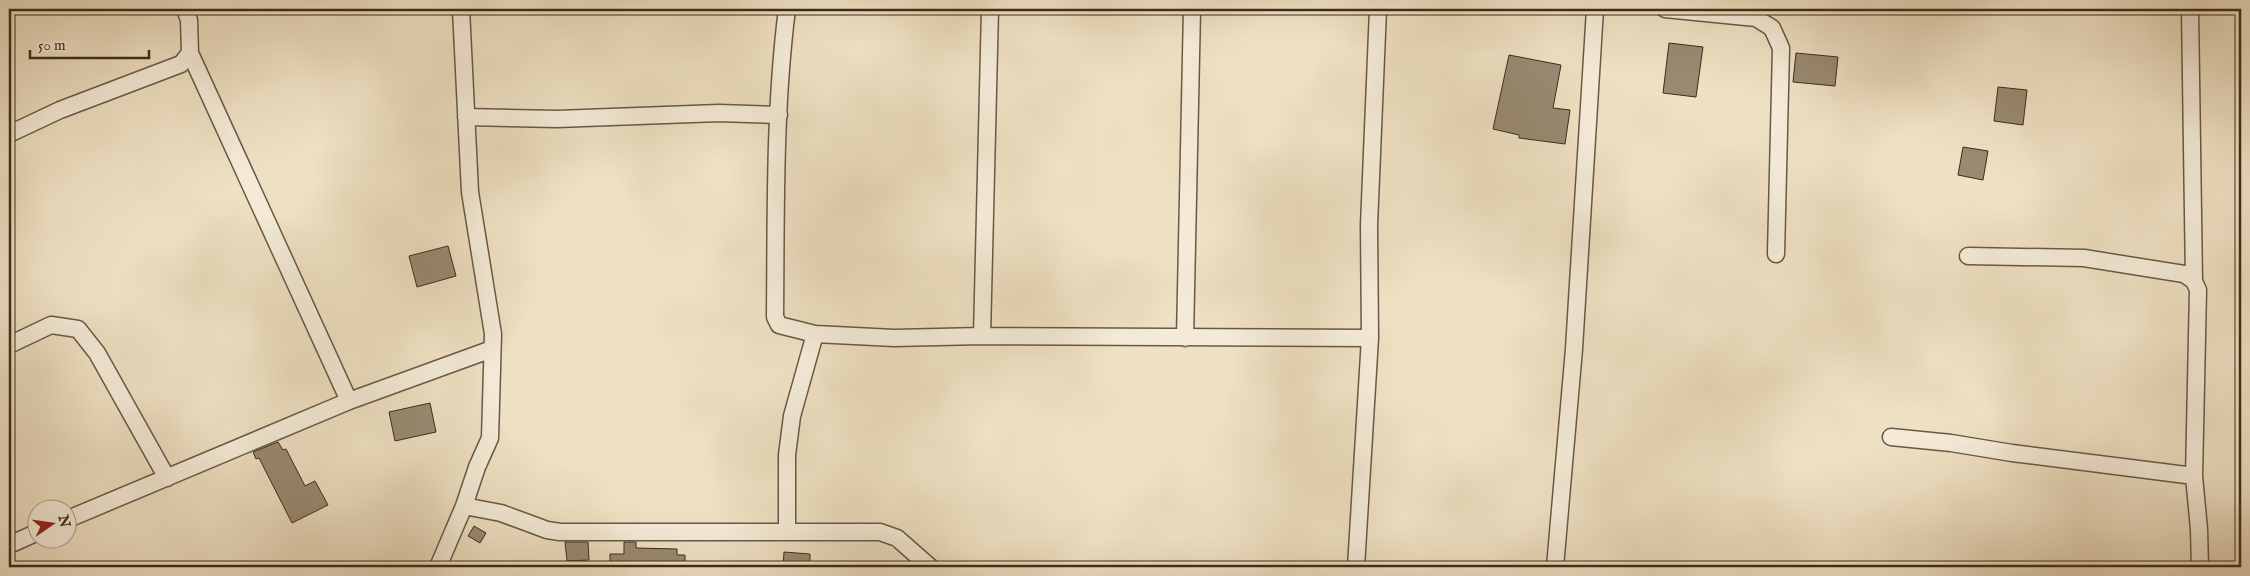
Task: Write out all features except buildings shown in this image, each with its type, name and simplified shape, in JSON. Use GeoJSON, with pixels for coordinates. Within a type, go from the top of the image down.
{"type":"FeatureCollection","features":[{"type":"Feature","properties":{"kind":"street"},"geometry":{"type":"LineString","coordinates":[[185,9],[189,20],[190,53],[349,401]]}},
{"type":"Feature","properties":{"kind":"street"},"geometry":{"type":"LineString","coordinates":[[438,567],[490,438],[493,334],[470,192],[461,9]]}},
{"type":"Feature","properties":{"kind":"street"},"geometry":{"type":"LineString","coordinates":[[787,9],[780,67],[775,317],[779,325],[815,334],[894,338],[982,336],[1370,338]]}},
{"type":"Feature","properties":{"kind":"street"},"geometry":{"type":"LineString","coordinates":[[982,336],[990,9]]}},
{"type":"Feature","properties":{"kind":"street"},"geometry":{"type":"LineString","coordinates":[[1185,338],[1192,9]]}},
{"type":"Feature","properties":{"kind":"street"},"geometry":{"type":"LineString","coordinates":[[1356,567],[1370,338],[1369,225],[1378,9]]}},
{"type":"Feature","properties":{"kind":"street"},"geometry":{"type":"LineString","coordinates":[[1555,567],[1574,348],[1595,9]]}},
{"type":"Feature","properties":{"kind":"street"},"geometry":{"type":"LineString","coordinates":[[1665,9],[1756,18],[1772,28],[1781,48],[1776,254]]}},
{"type":"Feature","properties":{"kind":"street"},"geometry":{"type":"LineString","coordinates":[[2190,9],[2194,281],[2198,290],[2194,476],[2199,529],[2200,567]]}},
{"type":"Feature","properties":{"kind":"street"},"geometry":{"type":"LineString","coordinates":[[9,134],[60,110],[180,64],[190,53]]}},
{"type":"Feature","properties":{"kind":"street"},"geometry":{"type":"LineString","coordinates":[[466,117],[557,118],[719,113],[779,115]]}},
{"type":"Feature","properties":{"kind":"street"},"geometry":{"type":"LineString","coordinates":[[1968,256],[2084,258],[2184,274],[2194,281]]}},
{"type":"Feature","properties":{"kind":"street"},"geometry":{"type":"LineString","coordinates":[[9,345],[52,325],[78,328],[97,353],[167,478]]}},
{"type":"Feature","properties":{"kind":"street"},"geometry":{"type":"LineString","coordinates":[[787,532],[787,455],[792,416],[815,334]]}},
{"type":"Feature","properties":{"kind":"street"},"geometry":{"type":"LineString","coordinates":[[78,515],[349,401],[492,349]]}},
{"type":"Feature","properties":{"kind":"street"},"geometry":{"type":"LineString","coordinates":[[1891,436],[1951,442],[2012,453],[2194,476]]}},
{"type":"Feature","properties":{"kind":"street"},"geometry":{"type":"LineString","coordinates":[[464,506],[501,513],[547,530],[560,532],[880,532],[897,538],[930,567]]}},
{"type":"Feature","properties":{"kind":"street"},"geometry":{"type":"LineString","coordinates":[[9,545],[28,536]]}}]}
